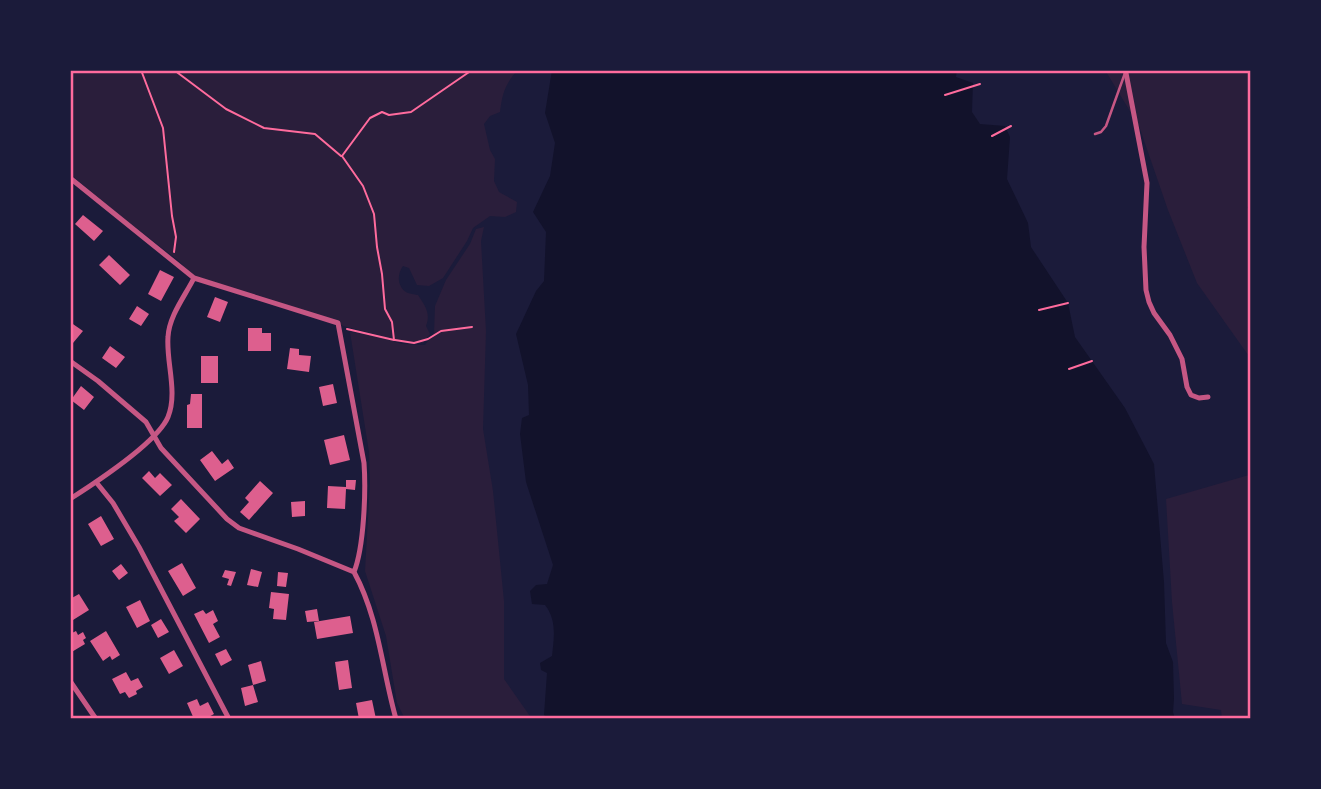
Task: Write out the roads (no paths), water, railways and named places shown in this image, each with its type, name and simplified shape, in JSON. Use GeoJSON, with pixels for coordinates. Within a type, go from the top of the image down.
{"type":"FeatureCollection","features":[{"type":"Feature","properties":{"kind":"street"},"geometry":{"type":"LineString","coordinates":[[1126,71],[1147,183],[1144,247],[1149,302],[1182,359],[1191,395],[1208,397]]}},
{"type":"Feature","properties":{"kind":"street"},"geometry":{"type":"LineString","coordinates":[[70,178],[194,278],[338,323],[365,477],[360,550],[354,572]]}},
{"type":"Feature","properties":{"kind":"street"},"geometry":{"type":"LineString","coordinates":[[70,499],[155,436],[163,426],[170,408],[168,335],[171,322],[194,278]]}},
{"type":"Feature","properties":{"kind":"street"},"geometry":{"type":"LineString","coordinates":[[70,361],[146,422],[161,447],[220,512],[239,528],[354,572],[378,638],[396,719]]}},
{"type":"Feature","properties":{"kind":"street"},"geometry":{"type":"LineString","coordinates":[[96,482],[113,503],[139,547],[229,719]]}},
{"type":"Feature","properties":{"kind":"street"},"geometry":{"type":"LineString","coordinates":[[70,681],[96,719]]}},
{"type":"Feature","properties":{"kind":"lane"},"geometry":{"type":"LineString","coordinates":[[1095,134],[1106,126],[1126,71]]}}]}
